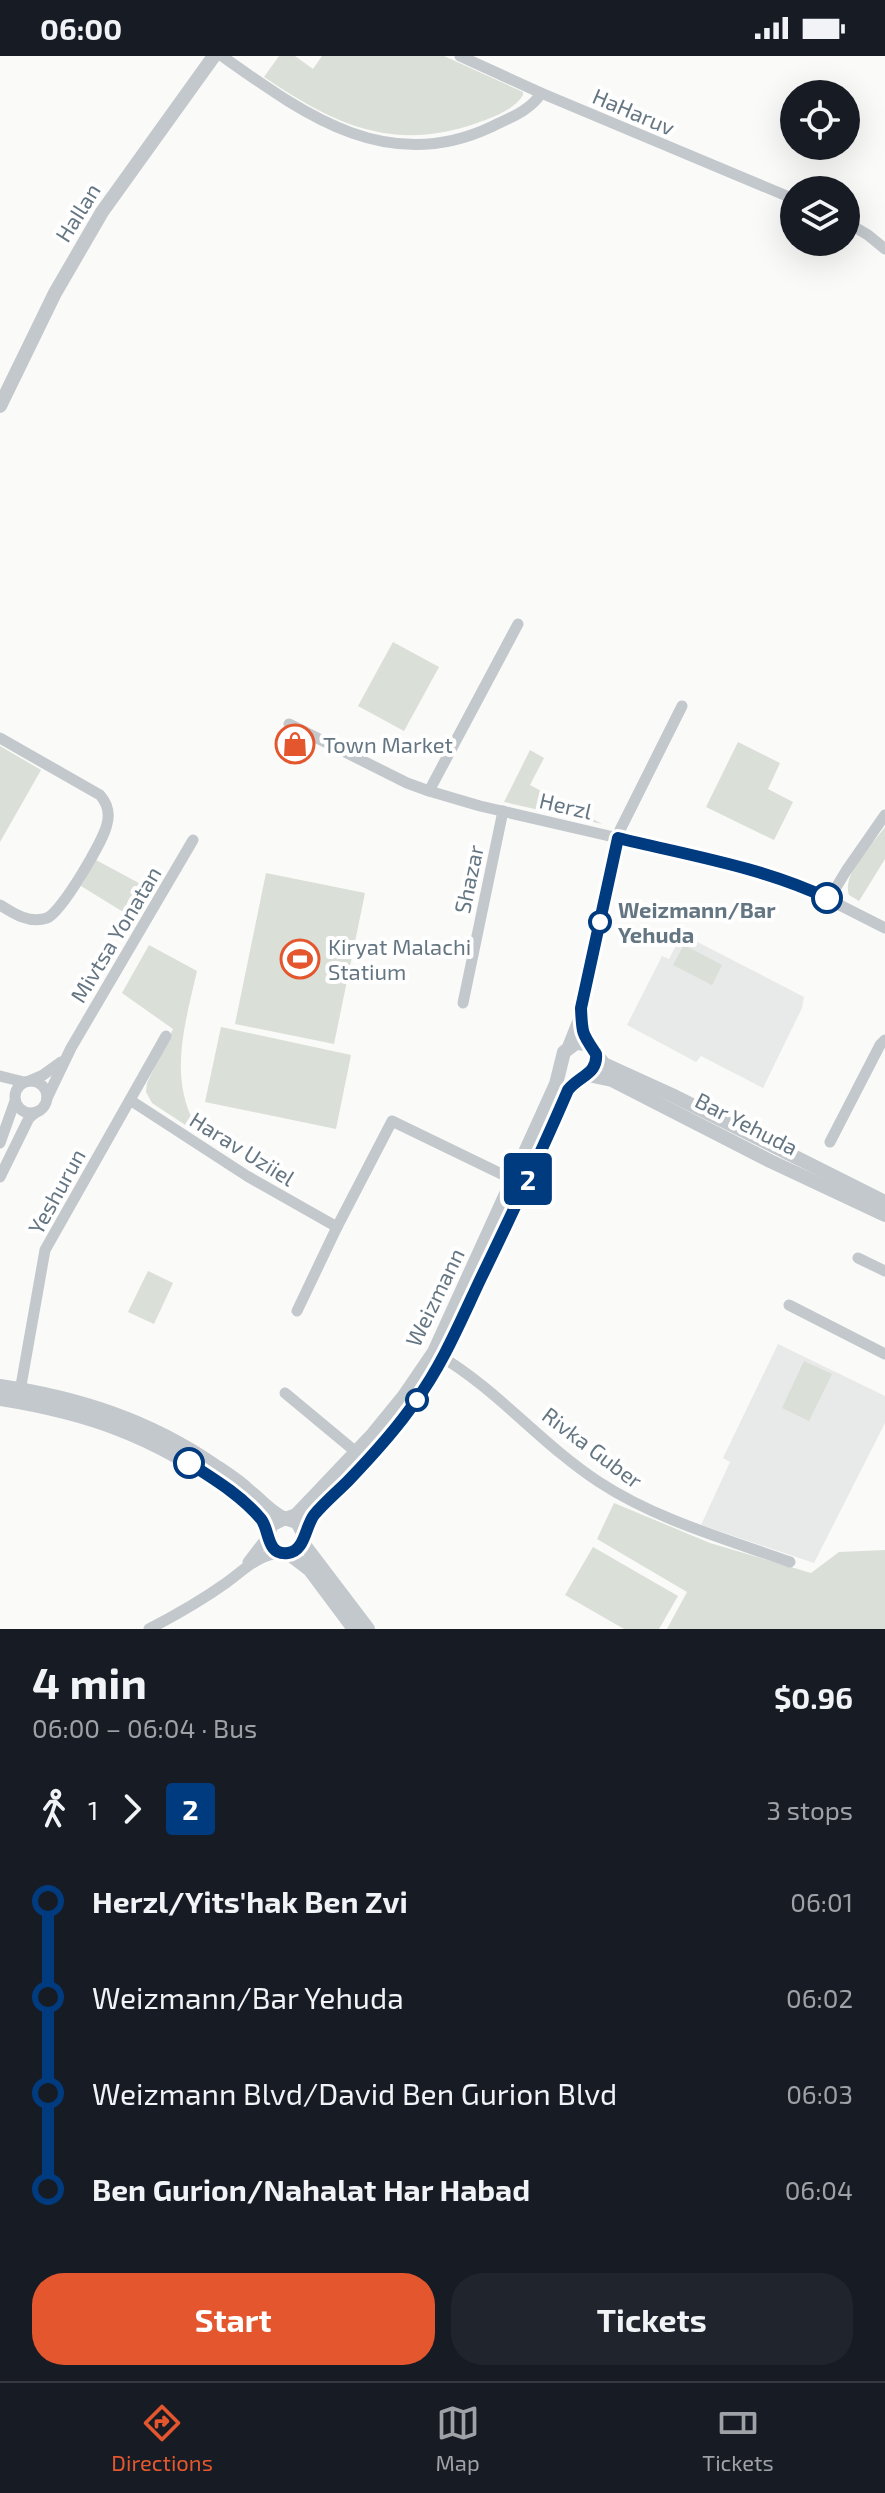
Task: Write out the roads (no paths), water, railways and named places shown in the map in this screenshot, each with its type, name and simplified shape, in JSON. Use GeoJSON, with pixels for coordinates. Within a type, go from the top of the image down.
{"type":"FeatureCollection","features":[{"type":"Feature","properties":{"kind":"street","name":"HaIlan"},"geometry":{"type":"LineString","coordinates":[[0,406],[55,293],[102,212],[214,56]]}},
{"type":"Feature","properties":{"kind":"street"},"geometry":{"type":"LineString","coordinates":[[222,56],[308,115],[346,132],[384,143],[430,144],[458,139],[487,129],[525,108],[535,102],[541,93]]}},
{"type":"Feature","properties":{"kind":"street","name":"HaHaruv"},"geometry":{"type":"LineString","coordinates":[[460,56],[780,193]]}},
{"type":"Feature","properties":{"kind":"street"},"geometry":{"type":"LineString","coordinates":[[860,232],[885,249]]}},
{"type":"Feature","properties":{"kind":"street"},"geometry":{"type":"LineString","coordinates":[[429,791],[518,624]]}},
{"type":"Feature","properties":{"kind":"street","name":"Weizmann"},"geometry":{"type":"LineString","coordinates":[[519,1183],[574,1034],[618,838],[682,706]]}},
{"type":"Feature","properties":{"kind":"street","name":"Herzl"},"geometry":{"type":"LineString","coordinates":[[289,724],[429,791],[786,882],[829,899],[885,928]]}},
{"type":"Feature","properties":{"kind":"street"},"geometry":{"type":"LineString","coordinates":[[0,738],[100,795],[105,801],[108,816],[104,833],[65,902],[53,916],[27,919],[0,905]]}},
{"type":"Feature","properties":{"kind":"street","name":"Shazar"},"geometry":{"type":"LineString","coordinates":[[463,1003],[503,811]]}},
{"type":"Feature","properties":{"kind":"street"},"geometry":{"type":"LineString","coordinates":[[829,899],[885,815]]}},
{"type":"Feature","properties":{"kind":"street","name":"Mivtsa Yonatan"},"geometry":{"type":"LineString","coordinates":[[47,1098],[71,1048],[193,840]]}},
{"type":"Feature","properties":{"kind":"street","name":"Weizmann"},"geometry":{"type":"LineString","coordinates":[[581,1008],[583,1033],[592,1049]]}},
{"type":"Feature","properties":{"kind":"street","name":"Yeshurun"},"geometry":{"type":"LineString","coordinates":[[20,1396],[45,1250],[166,1036]]}},
{"type":"Feature","properties":{"kind":"street"},"geometry":{"type":"LineString","coordinates":[[576,1043],[592,1049],[596,1065],[585,1076],[571,1074],[566,1069],[564,1055],[576,1043]]}},
{"type":"Feature","properties":{"kind":"street"},"geometry":{"type":"LineString","coordinates":[[830,1142],[882,1043]]}},
{"type":"Feature","properties":{"kind":"street","name":"Mivtsa Yonatan"},"geometry":{"type":"LineString","coordinates":[[27,1081],[58,1065],[71,1048]]}},
{"type":"Feature","properties":{"kind":"street","name":"Bar Yehuda"},"geometry":{"type":"LineString","coordinates":[[592,1049],[604,1064],[885,1202]]}},
{"type":"Feature","properties":{"kind":"street","name":"Weizmann"},"geometry":{"type":"LineString","coordinates":[[303,1538],[315,1514],[363,1465],[402,1420],[426,1386],[438,1354],[519,1183],[568,1090],[585,1076]]}},
{"type":"Feature","properties":{"kind":"street","name":"Bar Yehuda"},"geometry":{"type":"LineString","coordinates":[[585,1076],[612,1080],[885,1215]]}},
{"type":"Feature","properties":{"kind":"street"},"geometry":{"type":"LineString","coordinates":[[0,1078],[42,1085],[47,1098],[44,1105],[29,1118],[0,1177]]}},
{"type":"Feature","properties":{"kind":"street"},"geometry":{"type":"LineString","coordinates":[[0,1078],[22,1110],[36,1112]]}},
{"type":"Feature","properties":{"kind":"street"},"geometry":{"type":"LineString","coordinates":[[0,1143],[17,1088],[27,1081]]}},
{"type":"Feature","properties":{"kind":"street","name":"Harav Uziiel"},"geometry":{"type":"LineString","coordinates":[[130,1100],[247,1176],[337,1227]]}},
{"type":"Feature","properties":{"kind":"street"},"geometry":{"type":"LineString","coordinates":[[297,1311],[392,1121],[519,1183]]}},
{"type":"Feature","properties":{"kind":"street"},"geometry":{"type":"LineString","coordinates":[[858,1258],[885,1271]]}},
{"type":"Feature","properties":{"kind":"street"},"geometry":{"type":"LineString","coordinates":[[789,1305],[885,1354]]}},
{"type":"Feature","properties":{"kind":"street","name":"Weizmann"},"geometry":{"type":"LineString","coordinates":[[285,1518],[296,1515],[356,1452],[438,1354]]}},
{"type":"Feature","properties":{"kind":"street","name":"Rivka Guber"},"geometry":{"type":"LineString","coordinates":[[438,1354],[465,1371],[576,1465],[619,1495],[665,1517],[790,1562]]}},
{"type":"Feature","properties":{"kind":"street"},"geometry":{"type":"LineString","coordinates":[[0,1386],[20,1396],[109,1424],[157,1444],[209,1476],[242,1500],[260,1518],[272,1547],[310,1570],[354,1629]]}},
{"type":"Feature","properties":{"kind":"street"},"geometry":{"type":"LineString","coordinates":[[285,1393],[356,1452]]}},
{"type":"Feature","properties":{"kind":"street"},"geometry":{"type":"LineString","coordinates":[[0,1399],[20,1396],[113,1412],[163,1433],[216,1466],[250,1491],[267,1509],[297,1522],[303,1538],[368,1629]]}},
{"type":"Feature","properties":{"kind":"street"},"geometry":{"type":"LineString","coordinates":[[240,1572],[274,1522],[285,1518]]}},
{"type":"Feature","properties":{"kind":"street"},"geometry":{"type":"LineString","coordinates":[[149,1629],[174,1616],[264,1556],[297,1550],[303,1538]]}},
{"type":"Feature","properties":{"kind":"place","name":"Town Market"},"geometry":{"type":"Point","coordinates":[295,744]}},
{"type":"Feature","properties":{"kind":"place","name":"Weizmann/Bar Yehuda"},"geometry":{"type":"Point","coordinates":[600,922]}},
{"type":"Feature","properties":{"kind":"place","name":"Kiryat Malachi Statium"},"geometry":{"type":"Point","coordinates":[300,959]}}]}
